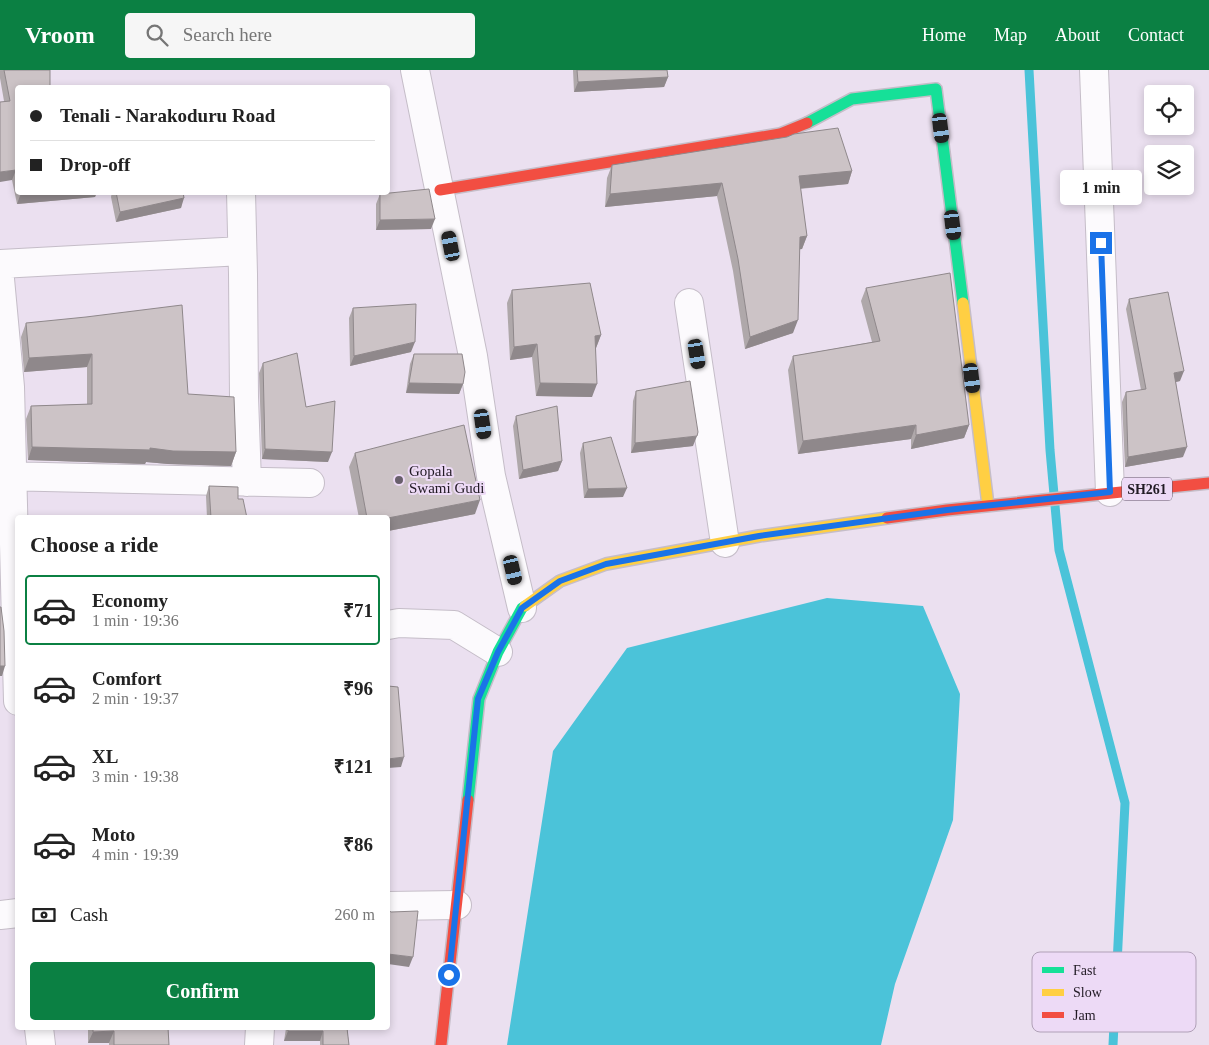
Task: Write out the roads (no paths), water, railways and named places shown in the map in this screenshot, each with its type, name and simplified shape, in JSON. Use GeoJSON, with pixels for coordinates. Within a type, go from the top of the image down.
{"type":"FeatureCollection","features":[{"type":"Feature","properties":{"kind":"main road"},"geometry":{"type":"LineString","coordinates":[[440,190],[780,134],[804,125],[852,99],[936,89],[988,505]]}},
{"type":"Feature","properties":{"kind":"main road","name":"SH261"},"geometry":{"type":"LineString","coordinates":[[441,1045],[478,699],[498,652],[522,608],[560,581],[606,564],[725,542],[988,505],[1209,483]]}},
{"type":"Feature","properties":{"kind":"street"},"geometry":{"type":"LineString","coordinates":[[415,70],[473,356],[490,476],[522,608]]}},
{"type":"Feature","properties":{"kind":"street"},"geometry":{"type":"LineString","coordinates":[[1094,70],[1098,493]]}},
{"type":"Feature","properties":{"kind":"street"},"geometry":{"type":"LineString","coordinates":[[241,195],[247,482]]}},
{"type":"Feature","properties":{"kind":"street"},"geometry":{"type":"LineString","coordinates":[[0,264],[242,252]]}},
{"type":"Feature","properties":{"kind":"street"},"geometry":{"type":"LineString","coordinates":[[0,279],[10,387],[6,476],[15,644]]}},
{"type":"Feature","properties":{"kind":"street"},"geometry":{"type":"LineString","coordinates":[[689,303],[725,542]]}},
{"type":"Feature","properties":{"kind":"street"},"geometry":{"type":"LineString","coordinates":[[6,476],[310,484]]}},
{"type":"Feature","properties":{"kind":"street"},"geometry":{"type":"LineString","coordinates":[[390,625],[399,623],[454,625],[498,652]]}},
{"type":"Feature","properties":{"kind":"street"},"geometry":{"type":"LineString","coordinates":[[0,680],[15,681]]}},
{"type":"Feature","properties":{"kind":"street"},"geometry":{"type":"LineString","coordinates":[[390,906],[457,905]]}},
{"type":"Feature","properties":{"kind":"street"},"geometry":{"type":"LineString","coordinates":[[0,915],[15,914]]}},
{"type":"Feature","properties":{"kind":"street"},"geometry":{"type":"LineString","coordinates":[[39,1030],[41,1045]]}},
{"type":"Feature","properties":{"kind":"street"},"geometry":{"type":"LineString","coordinates":[[259,1045],[260,1030]]}},
{"type":"Feature","properties":{"kind":"water"},"geometry":{"type":"Polygon","coordinates":[[[827,598],[923,606],[960,694],[953,820],[895,984],[881,1045],[507,1045],[553,751],[627,648],[827,598]]]}},
{"type":"Feature","properties":{"kind":"waterway"},"geometry":{"type":"LineString","coordinates":[[1029,70],[1050,450],[1059,550],[1125,803],[1118,952]]}},
{"type":"Feature","properties":{"kind":"waterway"},"geometry":{"type":"LineString","coordinates":[[1113,1045],[1114,1032]]}},
{"type":"Feature","properties":{"kind":"place","name":"Gopala Swami Gudi"},"geometry":{"type":"Point","coordinates":[399,480]}}]}
